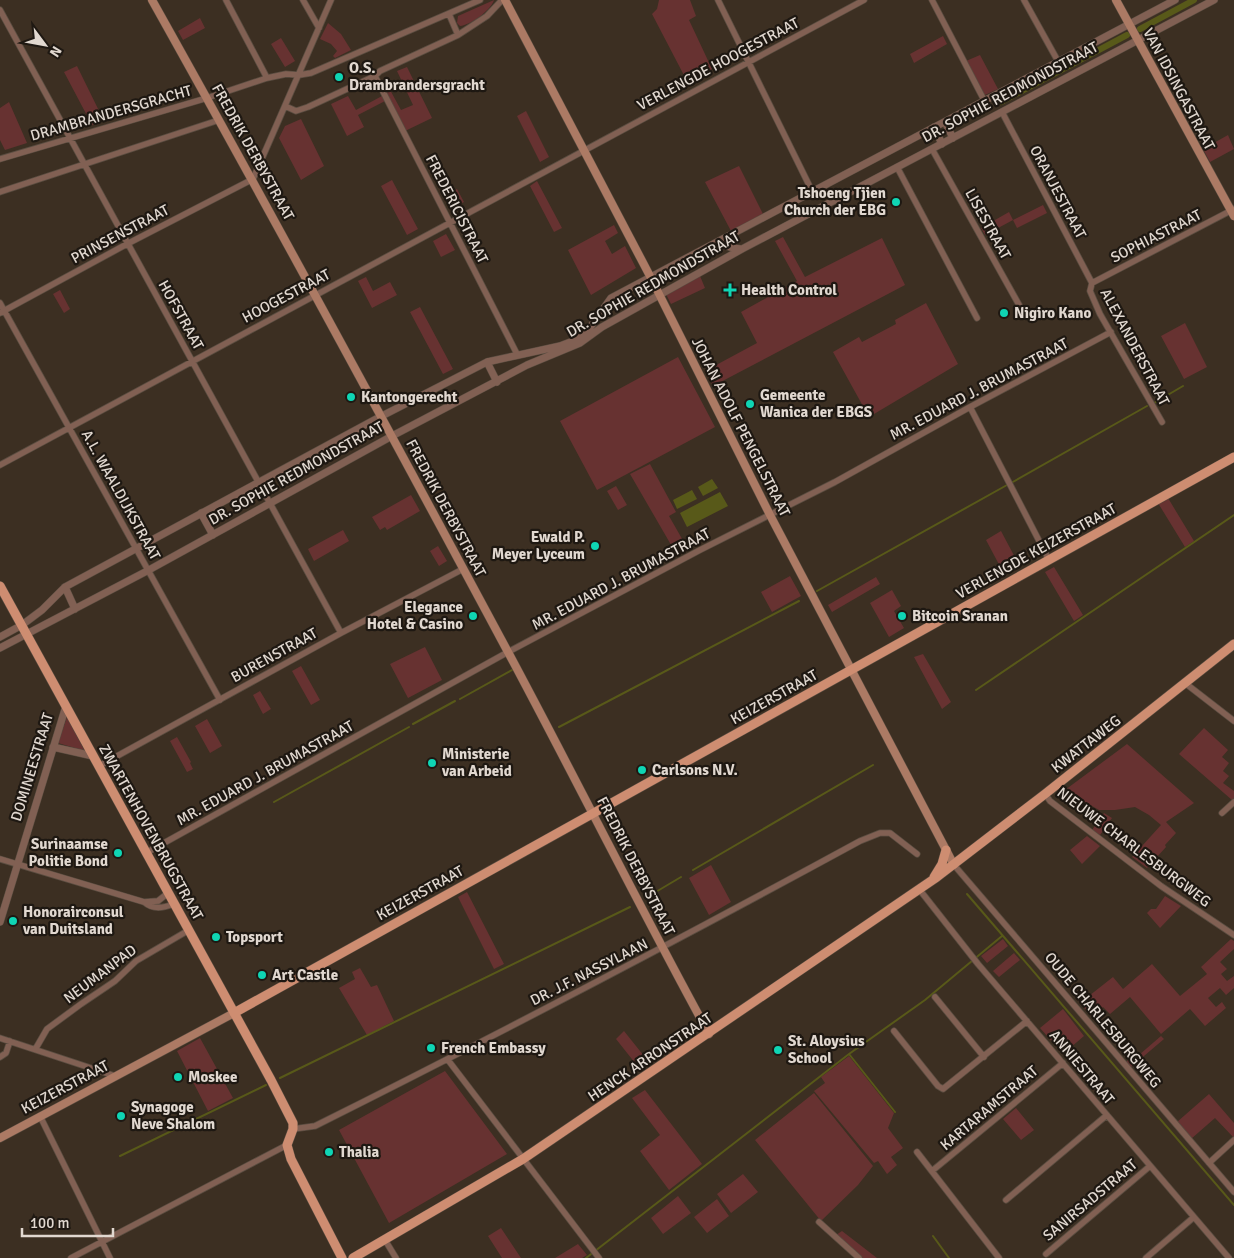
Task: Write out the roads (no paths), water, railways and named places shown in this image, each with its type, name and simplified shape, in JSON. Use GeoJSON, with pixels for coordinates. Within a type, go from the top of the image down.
{"type":"FeatureCollection","features":[{"type":"Feature","properties":{"kind":"main road","name":"FREDRIK DERBYSTRAAT"},"geometry":{"type":"LineString","coordinates":[[152,0],[392,436],[709,1034]]}},
{"type":"Feature","properties":{"kind":"main road","name":"JOHAN ADOLF PENGELSTRAAT"},"geometry":{"type":"LineString","coordinates":[[503,0],[659,295],[770,515],[954,865]]}},
{"type":"Feature","properties":{"kind":"main road","name":"VAN IDSINGASTRAAT"},"geometry":{"type":"LineString","coordinates":[[1116,0],[1233,212]]}},
{"type":"Feature","properties":{"kind":"main road","name":"VERLENGDE KEIZERSTRAAT"},"geometry":{"type":"LineString","coordinates":[[852,670],[1234,457]]}},
{"type":"Feature","properties":{"kind":"main road","name":"ZWARTENHOVENBRUGSTRAAT"},"geometry":{"type":"LineString","coordinates":[[0,586],[271,1080],[292,1123],[293,1129]]}},
{"type":"Feature","properties":{"kind":"main road","name":"KWATTAWEG"},"geometry":{"type":"LineString","coordinates":[[954,865],[1234,645]]}},
{"type":"Feature","properties":{"kind":"main road","name":"KEIZERSTRAAT"},"geometry":{"type":"LineString","coordinates":[[0,1138],[234,1013],[593,812],[852,670]]}},
{"type":"Feature","properties":{"kind":"main road"},"geometry":{"type":"LineString","coordinates":[[929,882],[942,864],[946,850]]}},
{"type":"Feature","properties":{"kind":"main road","name":"HENCK ARRONSTRAAT"},"geometry":{"type":"LineString","coordinates":[[353,1258],[523,1159],[709,1034],[954,865]]}},
{"type":"Feature","properties":{"kind":"main road"},"geometry":{"type":"LineString","coordinates":[[293,1129],[287,1146],[291,1158],[342,1258]]}},
{"type":"Feature","properties":{"kind":"street"},"geometry":{"type":"LineString","coordinates":[[226,0],[267,78]]}},
{"type":"Feature","properties":{"kind":"street"},"geometry":{"type":"LineString","coordinates":[[303,0],[318,28]]}},
{"type":"Feature","properties":{"kind":"street"},"geometry":{"type":"LineString","coordinates":[[252,179],[286,106],[331,0]]}},
{"type":"Feature","properties":{"kind":"street","name":"DRAMBRANDERSGRACHT"},"geometry":{"type":"LineString","coordinates":[[0,159],[207,98],[267,78],[286,74],[299,75],[320,70],[480,0]]}},
{"type":"Feature","properties":{"kind":"street"},"geometry":{"type":"LineString","coordinates":[[286,106],[296,111],[308,107],[375,76],[380,71],[458,35],[487,16],[503,0]]}},
{"type":"Feature","properties":{"kind":"street","name":"VERLENGDE HOOGESTRAAT"},"geometry":{"type":"LineString","coordinates":[[583,150],[864,0]]}},
{"type":"Feature","properties":{"kind":"street"},"geometry":{"type":"LineString","coordinates":[[932,0],[984,100]]}},
{"type":"Feature","properties":{"kind":"street"},"geometry":{"type":"LineString","coordinates":[[1024,0],[1058,63]]}},
{"type":"Feature","properties":{"kind":"street","name":"DR. SOPHIE REDMONDSTRAAT"},"geometry":{"type":"LineString","coordinates":[[0,648],[148,571],[392,436],[572,341],[590,328],[611,298],[1175,0]]}},
{"type":"Feature","properties":{"kind":"street","name":"DR. SOPHIE REDMONDSTRAAT"},"geometry":{"type":"LineString","coordinates":[[0,637],[22,625],[42,610],[65,586],[381,416],[486,362],[517,354],[549,352],[580,343],[602,327],[742,249],[1214,0]]}},
{"type":"Feature","properties":{"kind":"street"},"geometry":{"type":"LineString","coordinates":[[720,1],[812,191]]}},
{"type":"Feature","properties":{"kind":"street","name":"HOFSTRAAT"},"geometry":{"type":"LineString","coordinates":[[0,10],[341,633]]}},
{"type":"Feature","properties":{"kind":"street"},"geometry":{"type":"LineString","coordinates":[[449,14],[458,35]]}},
{"type":"Feature","properties":{"kind":"street","name":"FREDERICISTRAAT"},"geometry":{"type":"LineString","coordinates":[[375,76],[517,354]]}},
{"type":"Feature","properties":{"kind":"street","name":"ORANJESTRAAT"},"geometry":{"type":"LineString","coordinates":[[1002,112],[1092,283]]}},
{"type":"Feature","properties":{"kind":"street"},"geometry":{"type":"LineString","coordinates":[[0,192],[219,120]]}},
{"type":"Feature","properties":{"kind":"street"},"geometry":{"type":"LineString","coordinates":[[945,122],[953,138]]}},
{"type":"Feature","properties":{"kind":"street"},"geometry":{"type":"LineString","coordinates":[[934,127],[942,144]]}},
{"type":"Feature","properties":{"kind":"street","name":"LISESTRAAT"},"geometry":{"type":"LineString","coordinates":[[932,149],[1023,312]]}},
{"type":"Feature","properties":{"kind":"street","name":"HOOGESTRAAT"},"geometry":{"type":"LineString","coordinates":[[0,465],[450,224],[583,150]]}},
{"type":"Feature","properties":{"kind":"street"},"geometry":{"type":"LineString","coordinates":[[897,167],[977,318]]}},
{"type":"Feature","properties":{"kind":"street","name":"PRINSENSTRAAT"},"geometry":{"type":"LineString","coordinates":[[2,312],[252,179]]}},
{"type":"Feature","properties":{"kind":"street","name":"SOPHIASTRAAT"},"geometry":{"type":"LineString","coordinates":[[1092,283],[1233,212]]}},
{"type":"Feature","properties":{"kind":"street"},"geometry":{"type":"LineString","coordinates":[[723,239],[726,246],[742,249]]}},
{"type":"Feature","properties":{"kind":"street","name":"ALEXANDERSTRAAT"},"geometry":{"type":"LineString","coordinates":[[1092,283],[1090,291],[1162,422]]}},
{"type":"Feature","properties":{"kind":"street","name":"A.L. WAALDIJKSTRAAT"},"geometry":{"type":"LineString","coordinates":[[0,303],[2,312],[69,428],[220,700]]}},
{"type":"Feature","properties":{"kind":"street","name":"MR. EDUARD J. BRUMASTRAAT"},"geometry":{"type":"LineString","coordinates":[[146,853],[508,652],[843,477],[1111,332]]}},
{"type":"Feature","properties":{"kind":"street"},"geometry":{"type":"LineString","coordinates":[[486,362],[497,382]]}},
{"type":"Feature","properties":{"kind":"street"},"geometry":{"type":"LineString","coordinates":[[970,407],[1049,560]]}},
{"type":"Feature","properties":{"kind":"street"},"geometry":{"type":"LineString","coordinates":[[201,512],[213,535]]}},
{"type":"Feature","properties":{"kind":"street","name":"BURENSTRAAT"},"geometry":{"type":"LineString","coordinates":[[99,766],[463,568]]}},
{"type":"Feature","properties":{"kind":"street"},"geometry":{"type":"LineString","coordinates":[[65,586],[75,609]]}},
{"type":"Feature","properties":{"kind":"street"},"geometry":{"type":"LineString","coordinates":[[1185,683],[1234,721]]}},
{"type":"Feature","properties":{"kind":"street","name":"DOMINEESTRAAT"},"geometry":{"type":"LineString","coordinates":[[0,922],[66,706]]}},
{"type":"Feature","properties":{"kind":"street"},"geometry":{"type":"LineString","coordinates":[[53,747],[93,756]]}},
{"type":"Feature","properties":{"kind":"street","name":"NIEUWE CHARLESBURGWEG"},"geometry":{"type":"LineString","coordinates":[[1045,794],[1050,801],[1160,886],[1234,935]]}},
{"type":"Feature","properties":{"kind":"street"},"geometry":{"type":"LineString","coordinates":[[1222,812],[1234,802]]}},
{"type":"Feature","properties":{"kind":"street","name":"DR. J.F. NASSYLAAN"},"geometry":{"type":"LineString","coordinates":[[293,1129],[315,1126],[448,1060],[662,948],[860,841],[880,833],[890,833],[917,854]]}},
{"type":"Feature","properties":{"kind":"street"},"geometry":{"type":"LineString","coordinates":[[0,859],[144,902],[150,906],[161,908],[174,904]]}},
{"type":"Feature","properties":{"kind":"street","name":"OUDE CHARLESBURGWEG"},"geometry":{"type":"LineString","coordinates":[[954,865],[1234,1192]]}},
{"type":"Feature","properties":{"kind":"street","name":"ANNIESTRAAT"},"geometry":{"type":"LineString","coordinates":[[919,889],[978,964],[1229,1258]]}},
{"type":"Feature","properties":{"kind":"street"},"geometry":{"type":"LineString","coordinates":[[144,902],[158,901],[168,893]]}},
{"type":"Feature","properties":{"kind":"street","name":"NEUMANPAD"},"geometry":{"type":"LineString","coordinates":[[36,1048],[47,1029],[116,981],[136,961],[189,930]]}},
{"type":"Feature","properties":{"kind":"street"},"geometry":{"type":"LineString","coordinates":[[935,997],[984,1057]]}},
{"type":"Feature","properties":{"kind":"street"},"geometry":{"type":"LineString","coordinates":[[894,1031],[938,1086],[943,1088],[1027,1021]]}},
{"type":"Feature","properties":{"kind":"street"},"geometry":{"type":"LineString","coordinates":[[0,1038],[36,1048],[115,1076]]}},
{"type":"Feature","properties":{"kind":"street"},"geometry":{"type":"LineString","coordinates":[[0,1058],[6,1052],[10,1041]]}},
{"type":"Feature","properties":{"kind":"street"},"geometry":{"type":"LineString","coordinates":[[448,1060],[599,1257]]}},
{"type":"Feature","properties":{"kind":"street","name":"KARTARAMSTRAAT"},"geometry":{"type":"LineString","coordinates":[[932,1171],[1063,1063]]}},
{"type":"Feature","properties":{"kind":"street"},"geometry":{"type":"LineString","coordinates":[[1006,1200],[1107,1115]]}},
{"type":"Feature","properties":{"kind":"street"},"geometry":{"type":"LineString","coordinates":[[40,1116],[110,1258]]}},
{"type":"Feature","properties":{"kind":"street"},"geometry":{"type":"LineString","coordinates":[[1209,1163],[1234,1140]]}},
{"type":"Feature","properties":{"kind":"street"},"geometry":{"type":"LineString","coordinates":[[71,1258],[287,1146]]}},
{"type":"Feature","properties":{"kind":"street"},"geometry":{"type":"LineString","coordinates":[[917,1152],[999,1258]]}},
{"type":"Feature","properties":{"kind":"street","name":"SANIRSADSTRAAT"},"geometry":{"type":"LineString","coordinates":[[1046,1254],[1150,1166]]}},
{"type":"Feature","properties":{"kind":"street"},"geometry":{"type":"LineString","coordinates":[[1146,1258],[1194,1217]]}},
{"type":"Feature","properties":{"kind":"street"},"geometry":{"type":"LineString","coordinates":[[819,1222],[859,1258]]}},
{"type":"Feature","properties":{"kind":"street"},"geometry":{"type":"LineString","coordinates":[[385,1240],[396,1258]]}},
{"type":"Feature","properties":{"kind":"waterway"},"geometry":{"type":"LineString","coordinates":[[1140,29],[1194,0]]}},
{"type":"Feature","properties":{"kind":"waterway"},"geometry":{"type":"LineString","coordinates":[[1001,102],[1127,35]]}},
{"type":"Feature","properties":{"kind":"waterway"},"geometry":{"type":"LineString","coordinates":[[1154,403],[1183,386]]}},
{"type":"Feature","properties":{"kind":"waterway"},"geometry":{"type":"LineString","coordinates":[[1011,483],[1147,406]]}},
{"type":"Feature","properties":{"kind":"waterway"},"geometry":{"type":"LineString","coordinates":[[817,591],[1007,485]]}},
{"type":"Feature","properties":{"kind":"waterway"},"geometry":{"type":"LineString","coordinates":[[976,690],[1234,515]]}},
{"type":"Feature","properties":{"kind":"waterway"},"geometry":{"type":"LineString","coordinates":[[559,727],[799,601]]}},
{"type":"Feature","properties":{"kind":"waterway"},"geometry":{"type":"LineString","coordinates":[[460,699],[512,670]]}},
{"type":"Feature","properties":{"kind":"waterway"},"geometry":{"type":"LineString","coordinates":[[413,724],[455,701]]}},
{"type":"Feature","properties":{"kind":"waterway"},"geometry":{"type":"LineString","coordinates":[[274,802],[409,727]]}},
{"type":"Feature","properties":{"kind":"waterway"},"geometry":{"type":"LineString","coordinates":[[693,870],[873,765]]}},
{"type":"Feature","properties":{"kind":"waterway"},"geometry":{"type":"LineString","coordinates":[[649,896],[681,877]]}},
{"type":"Feature","properties":{"kind":"waterway"},"geometry":{"type":"LineString","coordinates":[[967,894],[1234,1205]]}},
{"type":"Feature","properties":{"kind":"waterway"},"geometry":{"type":"LineString","coordinates":[[280,1078],[630,907]]}},
{"type":"Feature","properties":{"kind":"waterway"},"geometry":{"type":"LineString","coordinates":[[586,1258],[849,1054],[925,1000],[1002,936]]}},
{"type":"Feature","properties":{"kind":"waterway"},"geometry":{"type":"LineString","coordinates":[[849,1054],[895,1112]]}},
{"type":"Feature","properties":{"kind":"waterway"},"geometry":{"type":"LineString","coordinates":[[120,1156],[266,1085]]}},
{"type":"Feature","properties":{"kind":"waterway"},"geometry":{"type":"LineString","coordinates":[[933,1236],[949,1258]]}},
{"type":"Feature","properties":{"kind":"place","name":"O.S. Drambrandersgracht"},"geometry":{"type":"Point","coordinates":[339,77]}},
{"type":"Feature","properties":{"kind":"place","name":"Tshoeng Tjien Church der EBG"},"geometry":{"type":"Point","coordinates":[896,202]}},
{"type":"Feature","properties":{"kind":"place","name":"Health Control"},"geometry":{"type":"Point","coordinates":[730,290]}},
{"type":"Feature","properties":{"kind":"place","name":"Nigiro Kano"},"geometry":{"type":"Point","coordinates":[1004,313]}},
{"type":"Feature","properties":{"kind":"place","name":"Kantongerecht"},"geometry":{"type":"Point","coordinates":[351,397]}},
{"type":"Feature","properties":{"kind":"place","name":"Gemeente Wanica der EBGS"},"geometry":{"type":"Point","coordinates":[750,404]}},
{"type":"Feature","properties":{"kind":"place","name":"Ewald P. Meyer Lyceum"},"geometry":{"type":"Point","coordinates":[595,546]}},
{"type":"Feature","properties":{"kind":"place","name":"Elegance Hotel & Casino"},"geometry":{"type":"Point","coordinates":[473,616]}},
{"type":"Feature","properties":{"kind":"place","name":"Bitcoin Sranan"},"geometry":{"type":"Point","coordinates":[902,616]}},
{"type":"Feature","properties":{"kind":"place","name":"Ministerie van Arbeid"},"geometry":{"type":"Point","coordinates":[432,763]}},
{"type":"Feature","properties":{"kind":"place","name":"Carlsons N.V."},"geometry":{"type":"Point","coordinates":[642,770]}},
{"type":"Feature","properties":{"kind":"place","name":"Surinaamse Politie Bond"},"geometry":{"type":"Point","coordinates":[118,853]}},
{"type":"Feature","properties":{"kind":"place","name":"Honorairconsul van Duitsland"},"geometry":{"type":"Point","coordinates":[13,921]}},
{"type":"Feature","properties":{"kind":"place","name":"Topsport"},"geometry":{"type":"Point","coordinates":[216,937]}},
{"type":"Feature","properties":{"kind":"place","name":"Art Castle"},"geometry":{"type":"Point","coordinates":[262,975]}},
{"type":"Feature","properties":{"kind":"place","name":"French Embassy"},"geometry":{"type":"Point","coordinates":[431,1048]}},
{"type":"Feature","properties":{"kind":"place","name":"St. Aloysius School"},"geometry":{"type":"Point","coordinates":[778,1050]}},
{"type":"Feature","properties":{"kind":"place","name":"Moskee"},"geometry":{"type":"Point","coordinates":[178,1077]}},
{"type":"Feature","properties":{"kind":"place","name":"Synagoge Neve Shalom"},"geometry":{"type":"Point","coordinates":[121,1116]}},
{"type":"Feature","properties":{"kind":"place","name":"Thalia"},"geometry":{"type":"Point","coordinates":[329,1152]}}]}
